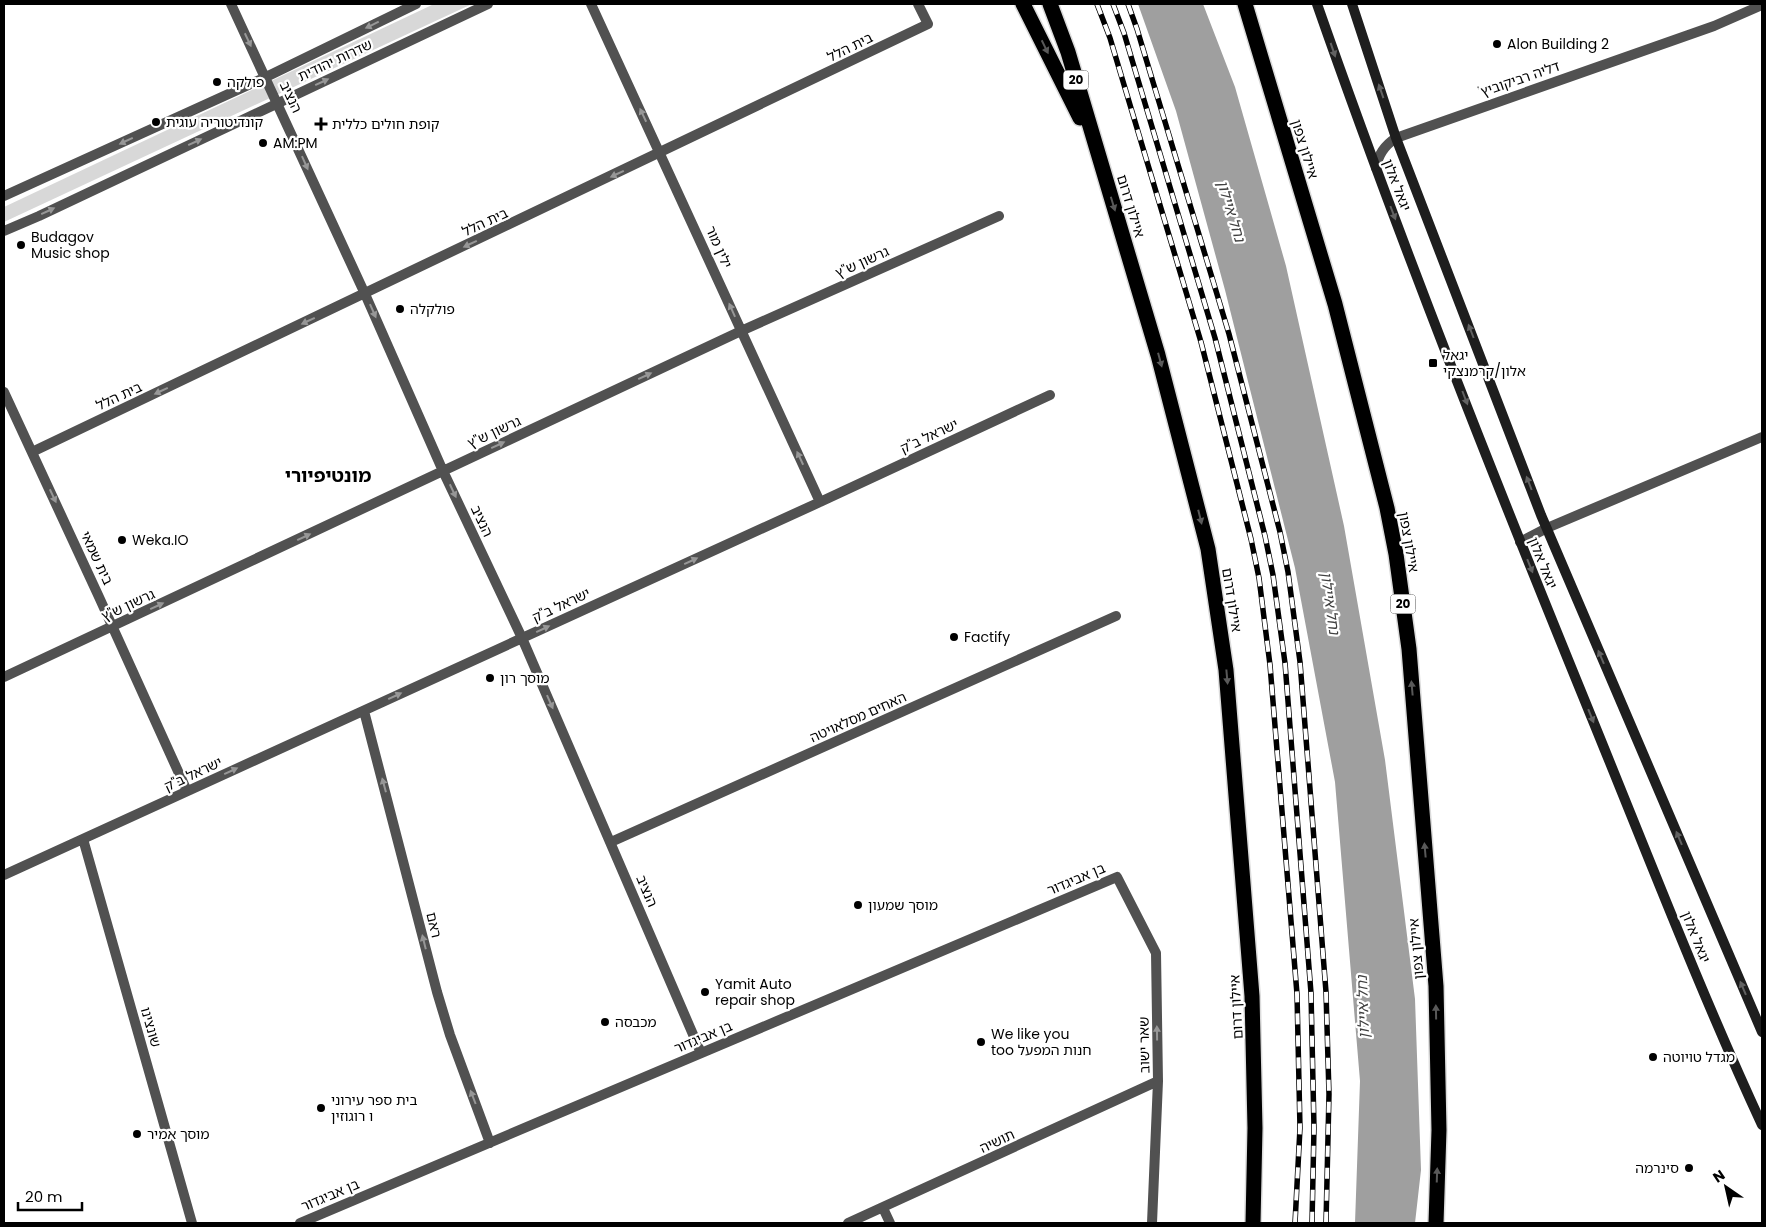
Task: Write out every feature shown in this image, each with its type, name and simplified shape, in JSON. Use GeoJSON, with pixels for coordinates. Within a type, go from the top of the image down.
{"type":"FeatureCollection","features":[{"type":"Feature","properties":{"kind":"highway"},"geometry":{"type":"LineString","coordinates":[[1023,4],[1099,158]]}},
{"type":"Feature","properties":{"kind":"highway","name":"איילון דרום"},"geometry":{"type":"LineString","coordinates":[[1050,4],[1068,52],[1170,399],[1208,549],[1226,670],[1252,996],[1255,1120],[1252,1223]]}},
{"type":"Feature","properties":{"kind":"highway","name":"איילון צפון"},"geometry":{"type":"LineString","coordinates":[[1245,4],[1335,304],[1387,508],[1396,554],[1409,649],[1436,986],[1439,1120],[1436,1223]]}},
{"type":"Feature","properties":{"kind":"street","name":"הנציב"},"geometry":{"type":"LineString","coordinates":[[231,4],[365,294],[443,471],[522,638],[612,842],[701,1053]]}},
{"type":"Feature","properties":{"kind":"street","name":"שדרות יהודית"},"geometry":{"type":"LineString","coordinates":[[4,196],[266,77],[416,4]]}},
{"type":"Feature","properties":{"kind":"street","name":"שדרות יהודית"},"geometry":{"type":"LineString","coordinates":[[4,231],[488,4]]}},
{"type":"Feature","properties":{"kind":"street","name":"ילין מור"},"geometry":{"type":"LineString","coordinates":[[591,4],[820,502]]}},
{"type":"Feature","properties":{"kind":"street","name":"בית הלל"},"geometry":{"type":"LineString","coordinates":[[32,452],[928,24],[918,4]]}},
{"type":"Feature","properties":{"kind":"street","name":"יגאל אלון"},"geometry":{"type":"LineString","coordinates":[[1317,4],[1376,168],[1520,542],[1696,974],[1762,1124]]}},
{"type":"Feature","properties":{"kind":"street","name":"יגאל אלון"},"geometry":{"type":"LineString","coordinates":[[1352,4],[1396,138],[1547,528],[1762,1032]]}},
{"type":"Feature","properties":{"kind":"street","name":"'דליה רביקוביץ"},"geometry":{"type":"LineString","coordinates":[[1396,138],[1714,26],[1762,5]]}},
{"type":"Feature","properties":{"kind":"street"},"geometry":{"type":"LineString","coordinates":[[1376,168],[1377,160],[1384,147],[1396,138]]}},
{"type":"Feature","properties":{"kind":"street","name":"גרשון ש\"ץ"},"geometry":{"type":"LineString","coordinates":[[4,677],[741,330],[999,216]]}},
{"type":"Feature","properties":{"kind":"street","name":"בית שמאי"},"geometry":{"type":"LineString","coordinates":[[4,392],[187,791]]}},
{"type":"Feature","properties":{"kind":"street","name":"ישראל ב\"ק"},"geometry":{"type":"LineString","coordinates":[[4,875],[1050,395]]}},
{"type":"Feature","properties":{"kind":"street"},"geometry":{"type":"LineString","coordinates":[[1520,542],[1547,528],[1762,437]]}},
{"type":"Feature","properties":{"kind":"street","name":"האחים מסלאויטה"},"geometry":{"type":"LineString","coordinates":[[612,842],[1116,616]]}},
{"type":"Feature","properties":{"kind":"street","name":"ראם"},"geometry":{"type":"LineString","coordinates":[[364,710],[437,992],[450,1035],[490,1142]]}},
{"type":"Feature","properties":{"kind":"street","name":"שונצינו"},"geometry":{"type":"LineString","coordinates":[[83,839],[192,1223]]}},
{"type":"Feature","properties":{"kind":"street","name":"בן אביגדור"},"geometry":{"type":"LineString","coordinates":[[300,1223],[1117,877]]}},
{"type":"Feature","properties":{"kind":"street","name":"שאר ישוב"},"geometry":{"type":"LineString","coordinates":[[1117,877],[1156,953],[1158,1081],[1152,1223]]}},
{"type":"Feature","properties":{"kind":"street","name":"תושיה"},"geometry":{"type":"LineString","coordinates":[[848,1223],[1158,1081]]}},
{"type":"Feature","properties":{"kind":"street"},"geometry":{"type":"LineString","coordinates":[[883,1208],[890,1223]]}},
{"type":"Feature","properties":{"kind":"shaded area"},"geometry":{"type":"Polygon","coordinates":[[[434,4],[472,4],[4,222],[4,207],[434,4]]]}},
{"type":"Feature","properties":{"kind":"water","name":"נחל איילון"},"geometry":{"type":"Polygon","coordinates":[[[1138,4],[1203,4],[1235,87],[1286,266],[1344,526],[1385,760],[1415,999],[1421,1170],[1415,1223],[1355,1223],[1360,1081],[1335,782],[1295,568],[1225,290],[1176,111],[1138,4]]]}},
{"type":"Feature","properties":{"kind":"railway"},"geometry":{"type":"LineString","coordinates":[[1097,4],[1110,38],[1201,342],[1251,539],[1259,578],[1270,665],[1297,994],[1300,1128],[1295,1223]]}},
{"type":"Feature","properties":{"kind":"railway"},"geometry":{"type":"LineString","coordinates":[[1113,4],[1124,33],[1215,338],[1265,536],[1273,575],[1285,663],[1311,993],[1314,1128],[1312,1223]]}},
{"type":"Feature","properties":{"kind":"railway"},"geometry":{"type":"LineString","coordinates":[[1128,4],[1229,334],[1280,532],[1288,572],[1300,662],[1326,992],[1329,1094],[1326,1223]]}},
{"type":"Feature","properties":{"kind":"place","name":"Alon Building 2"},"geometry":{"type":"Point","coordinates":[1497,44]}},
{"type":"Feature","properties":{"kind":"place","name":"פולקה"},"geometry":{"type":"Point","coordinates":[217,82]}},
{"type":"Feature","properties":{"kind":"place","name":"קונדיטוריה עוגית"},"geometry":{"type":"Point","coordinates":[156,122]}},
{"type":"Feature","properties":{"kind":"place","name":"קופת חולים כללית"},"geometry":{"type":"Point","coordinates":[321,124]}},
{"type":"Feature","properties":{"kind":"place","name":"AM:PM"},"geometry":{"type":"Point","coordinates":[263,143]}},
{"type":"Feature","properties":{"kind":"place","name":"Budagov Music shop"},"geometry":{"type":"Point","coordinates":[21,245]}},
{"type":"Feature","properties":{"kind":"place","name":"פולקלה"},"geometry":{"type":"Point","coordinates":[400,309]}},
{"type":"Feature","properties":{"kind":"place","name":"יגאל אלון/קרמנצקי"},"geometry":{"type":"Point","coordinates":[1433,363]}},
{"type":"Feature","properties":{"kind":"place","name":"Weka.IO"},"geometry":{"type":"Point","coordinates":[122,540]}},
{"type":"Feature","properties":{"kind":"place","name":"Factify"},"geometry":{"type":"Point","coordinates":[954,637]}},
{"type":"Feature","properties":{"kind":"place","name":"מוסך רון"},"geometry":{"type":"Point","coordinates":[490,678]}},
{"type":"Feature","properties":{"kind":"place","name":"מוסך שמעון"},"geometry":{"type":"Point","coordinates":[858,905]}},
{"type":"Feature","properties":{"kind":"place","name":"Yamit Auto repair shop"},"geometry":{"type":"Point","coordinates":[705,992]}},
{"type":"Feature","properties":{"kind":"place","name":"מכבסה"},"geometry":{"type":"Point","coordinates":[605,1022]}},
{"type":"Feature","properties":{"kind":"place","name":"We like you too חנות המפעל"},"geometry":{"type":"Point","coordinates":[981,1042]}},
{"type":"Feature","properties":{"kind":"place","name":"מגדל טויוטה"},"geometry":{"type":"Point","coordinates":[1653,1057]}},
{"type":"Feature","properties":{"kind":"place","name":"בית ספר עירוני ו רוגוזין"},"geometry":{"type":"Point","coordinates":[321,1108]}},
{"type":"Feature","properties":{"kind":"place","name":"מוסך אמיר"},"geometry":{"type":"Point","coordinates":[137,1134]}},
{"type":"Feature","properties":{"kind":"place","name":"סינרמה"},"geometry":{"type":"Point","coordinates":[1689,1168]}},
{"type":"Feature","properties":{"kind":"district","name":"מונטיפיורי"},"geometry":{"type":"Point","coordinates":[328,475]}}]}
